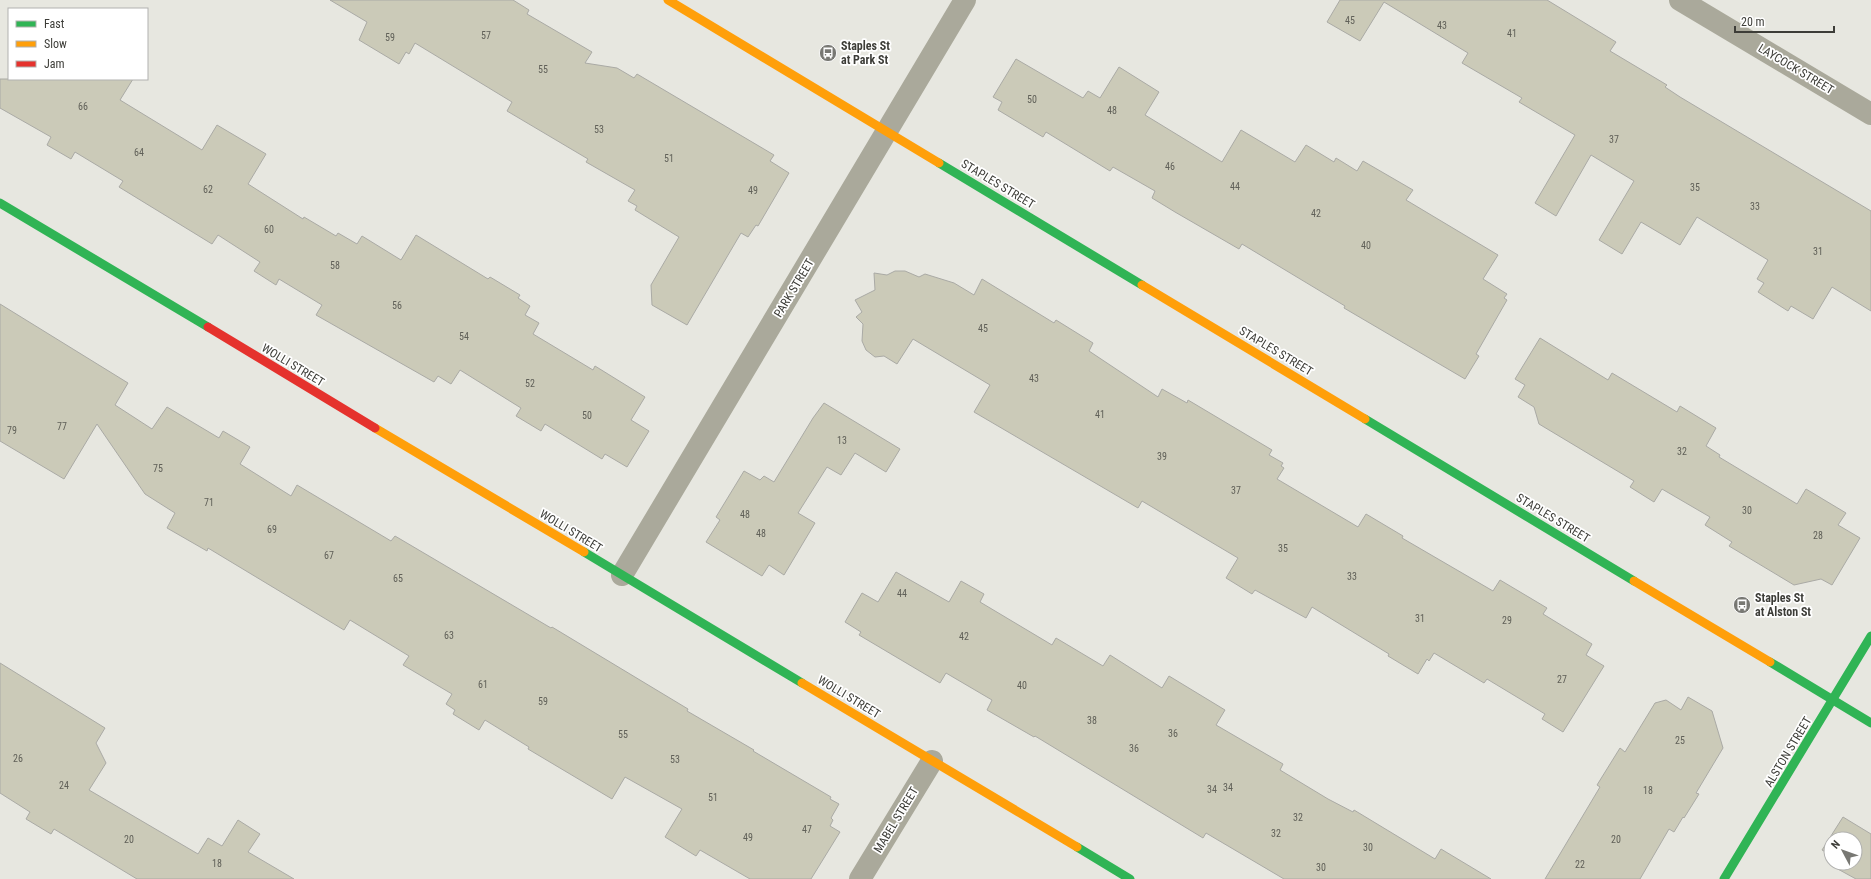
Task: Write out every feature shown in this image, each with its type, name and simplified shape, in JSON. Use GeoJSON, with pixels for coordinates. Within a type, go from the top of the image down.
{"type":"FeatureCollection","features":[{"type":"Feature","properties":{"kind":"street","name":"STAPLES STREET"},"geometry":{"type":"LineString","coordinates":[[668,0],[1871,723]]}},
{"type":"Feature","properties":{"kind":"street","name":"PARK STREET"},"geometry":{"type":"LineString","coordinates":[[622,575],[965,0]]}},
{"type":"Feature","properties":{"kind":"street","name":"LAYCOCK STREET"},"geometry":{"type":"LineString","coordinates":[[1680,0],[1871,114]]}},
{"type":"Feature","properties":{"kind":"street","name":"WOLLI STREET"},"geometry":{"type":"LineString","coordinates":[[0,203],[1130,879]]}},
{"type":"Feature","properties":{"kind":"street","name":"ALSTON STREET"},"geometry":{"type":"LineString","coordinates":[[1724,879],[1871,636]]}},
{"type":"Feature","properties":{"kind":"street","name":"MABEL STREET"},"geometry":{"type":"LineString","coordinates":[[860,879],[932,761]]}},
{"type":"Feature","properties":{"kind":"building"},"geometry":{"type":"Polygon","coordinates":[[[330,0],[513,0],[529,10],[527,14],[592,52],[585,63],[617,68],[634,78],[637,74],[774,155],[770,161],[789,173],[758,226],[756,225],[748,237],[741,233],[687,325],[652,305],[651,285],[679,237],[635,210],[637,206],[628,201],[635,190],[586,162],[588,159],[507,111],[512,102],[415,43],[409,54],[406,52],[399,64],[359,40],[367,22],[330,0]]]}},
{"type":"Feature","properties":{"kind":"building"},"geometry":{"type":"Polygon","coordinates":[[[1340,0],[1547,0],[1616,42],[1610,51],[1667,85],[1665,87],[1680,97],[1871,211],[1871,311],[1832,287],[1813,319],[1791,306],[1788,311],[1758,292],[1764,283],[1757,279],[1768,260],[1697,217],[1680,245],[1641,222],[1622,254],[1599,240],[1634,181],[1591,155],[1556,216],[1535,203],[1575,135],[1519,102],[1522,98],[1462,63],[1468,53],[1384,2],[1360,41],[1327,22],[1340,0]]]}},
{"type":"Feature","properties":{"kind":"building"},"geometry":{"type":"Polygon","coordinates":[[[1016,59],[1083,98],[1088,91],[1100,98],[1119,67],[1159,92],[1145,115],[1222,162],[1241,130],[1295,162],[1306,145],[1334,162],[1336,158],[1357,171],[1363,161],[1413,190],[1406,200],[1498,255],[1483,279],[1507,294],[1504,298],[1507,300],[1476,354],[1479,356],[1465,379],[1344,308],[1345,306],[1242,244],[1239,249],[1175,212],[1152,198],[1155,191],[1113,167],[1110,171],[1046,132],[1043,137],[998,110],[1002,102],[993,97],[1016,59]]]}},
{"type":"Feature","properties":{"kind":"building"},"geometry":{"type":"Polygon","coordinates":[[[0,79],[132,80],[120,100],[202,150],[217,125],[266,154],[248,184],[303,219],[304,217],[336,236],[338,233],[357,244],[362,236],[401,260],[416,235],[488,279],[490,277],[520,295],[518,298],[530,306],[525,315],[539,323],[533,334],[593,370],[595,366],[645,397],[631,420],[649,431],[627,467],[605,454],[602,459],[545,424],[541,431],[516,416],[521,408],[460,370],[451,384],[438,376],[434,382],[316,315],[322,305],[279,279],[276,285],[254,271],[260,262],[218,235],[212,244],[119,187],[123,181],[75,152],[71,159],[47,145],[51,137],[0,108],[0,79]]]}},
{"type":"Feature","properties":{"kind":"building"},"geometry":{"type":"Polygon","coordinates":[[[895,271],[905,271],[919,277],[925,274],[954,283],[974,295],[982,279],[1054,323],[1056,320],[1093,343],[1089,351],[1158,397],[1162,389],[1187,403],[1188,400],[1272,450],[1269,455],[1283,463],[1281,466],[1284,468],[1277,479],[1358,527],[1366,514],[1403,536],[1402,538],[1493,591],[1500,580],[1547,608],[1543,614],[1592,644],[1586,655],[1604,666],[1563,732],[1542,719],[1545,714],[1487,679],[1484,683],[1434,653],[1429,661],[1427,659],[1418,674],[1388,656],[1389,654],[1312,607],[1306,618],[1255,590],[1252,594],[1226,578],[1238,558],[1142,501],[1138,508],[974,412],[990,385],[913,339],[897,364],[884,356],[875,357],[866,350],[862,341],[863,324],[856,317],[862,312],[855,300],[875,290],[874,273],[887,275],[895,271]]]}},
{"type":"Feature","properties":{"kind":"building"},"geometry":{"type":"Polygon","coordinates":[[[0,304],[128,383],[115,405],[152,429],[167,407],[219,438],[223,431],[250,447],[240,464],[291,496],[297,485],[391,541],[395,536],[551,628],[552,627],[688,709],[687,711],[831,797],[830,799],[839,804],[831,818],[833,820],[830,826],[840,832],[811,879],[750,879],[700,850],[696,856],[665,837],[682,809],[625,777],[612,799],[528,749],[529,747],[485,720],[479,730],[453,714],[455,710],[446,704],[452,694],[403,665],[409,656],[350,620],[344,630],[208,548],[207,551],[167,528],[175,513],[145,494],[97,424],[64,479],[0,441],[0,304]]]}},
{"type":"Feature","properties":{"kind":"building"},"geometry":{"type":"Polygon","coordinates":[[[1540,338],[1608,380],[1612,373],[1677,412],[1680,406],[1716,428],[1706,446],[1720,455],[1719,457],[1797,504],[1806,489],[1846,513],[1838,525],[1860,538],[1832,585],[1821,579],[1794,585],[1729,546],[1732,542],[1705,525],[1710,517],[1662,489],[1654,502],[1630,487],[1634,481],[1539,424],[1534,407],[1518,397],[1525,385],[1515,379],[1540,338]]]}},
{"type":"Feature","properties":{"kind":"building"},"geometry":{"type":"Polygon","coordinates":[[[824,403],[900,449],[886,472],[855,453],[841,475],[827,467],[798,513],[815,523],[784,575],[769,565],[762,576],[706,542],[720,520],[716,517],[744,471],[760,480],[764,476],[774,482],[813,418],[824,403]]]}},
{"type":"Feature","properties":{"kind":"building"},"geometry":{"type":"Polygon","coordinates":[[[896,572],[949,602],[961,581],[984,594],[980,602],[1052,645],[1056,638],[1103,666],[1110,655],[1162,688],[1169,676],[1225,710],[1216,725],[1283,764],[1280,770],[1328,799],[1353,812],[1354,810],[1435,859],[1441,849],[1491,879],[1284,879],[1206,833],[1203,838],[1035,736],[1034,737],[987,710],[992,700],[946,673],[940,683],[859,635],[861,632],[845,622],[862,593],[878,602],[896,572]]]}},
{"type":"Feature","properties":{"kind":"building"},"geometry":{"type":"Polygon","coordinates":[[[0,663],[105,728],[96,743],[106,763],[89,790],[198,854],[208,838],[222,846],[238,820],[260,834],[248,852],[294,879],[137,879],[54,829],[51,834],[26,819],[30,812],[0,793],[0,663]]]}},
{"type":"Feature","properties":{"kind":"building"},"geometry":{"type":"Polygon","coordinates":[[[1688,697],[1712,711],[1723,748],[1696,793],[1699,794],[1684,818],[1683,817],[1674,832],[1669,829],[1640,879],[1545,879],[1600,787],[1597,785],[1620,748],[1625,752],[1655,703],[1666,700],[1681,710],[1688,697]]]}},
{"type":"Feature","properties":{"kind":"building"},"geometry":{"type":"Polygon","coordinates":[[[1843,817],[1871,834],[1871,879],[1856,879],[1841,871],[1863,871],[1863,831],[1834,831],[1843,817]]]}},
{"type":"Feature","properties":{"kind":"traffic: fast"},"geometry":{"type":"LineString","coordinates":[[939,163],[1142,285]]}},
{"type":"Feature","properties":{"kind":"traffic: fast"},"geometry":{"type":"LineString","coordinates":[[0,203],[208,327]]}},
{"type":"Feature","properties":{"kind":"traffic: fast"},"geometry":{"type":"LineString","coordinates":[[1365,419],[1634,581]]}},
{"type":"Feature","properties":{"kind":"traffic: fast"},"geometry":{"type":"LineString","coordinates":[[584,552],[802,683]]}},
{"type":"Feature","properties":{"kind":"traffic: fast"},"geometry":{"type":"LineString","coordinates":[[1724,879],[1871,636]]}},
{"type":"Feature","properties":{"kind":"traffic: fast"},"geometry":{"type":"LineString","coordinates":[[1770,662],[1871,723]]}},
{"type":"Feature","properties":{"kind":"traffic: fast"},"geometry":{"type":"LineString","coordinates":[[1077,847],[1130,879]]}},
{"type":"Feature","properties":{"kind":"traffic: slow"},"geometry":{"type":"LineString","coordinates":[[668,0],[939,163]]}},
{"type":"Feature","properties":{"kind":"traffic: slow"},"geometry":{"type":"LineString","coordinates":[[1142,285],[1365,419]]}},
{"type":"Feature","properties":{"kind":"traffic: slow"},"geometry":{"type":"LineString","coordinates":[[375,428],[584,552]]}},
{"type":"Feature","properties":{"kind":"traffic: slow"},"geometry":{"type":"LineString","coordinates":[[1634,581],[1770,662]]}},
{"type":"Feature","properties":{"kind":"traffic: slow"},"geometry":{"type":"LineString","coordinates":[[802,683],[1077,847]]}},
{"type":"Feature","properties":{"kind":"traffic: jam"},"geometry":{"type":"LineString","coordinates":[[208,327],[375,428]]}},
{"type":"Feature","properties":{"kind":"place","name":"Staples St at Park St"},"geometry":{"type":"Point","coordinates":[828,53]}},
{"type":"Feature","properties":{"kind":"place","name":"Staples St at Alston St"},"geometry":{"type":"Point","coordinates":[1742,605]}}]}
